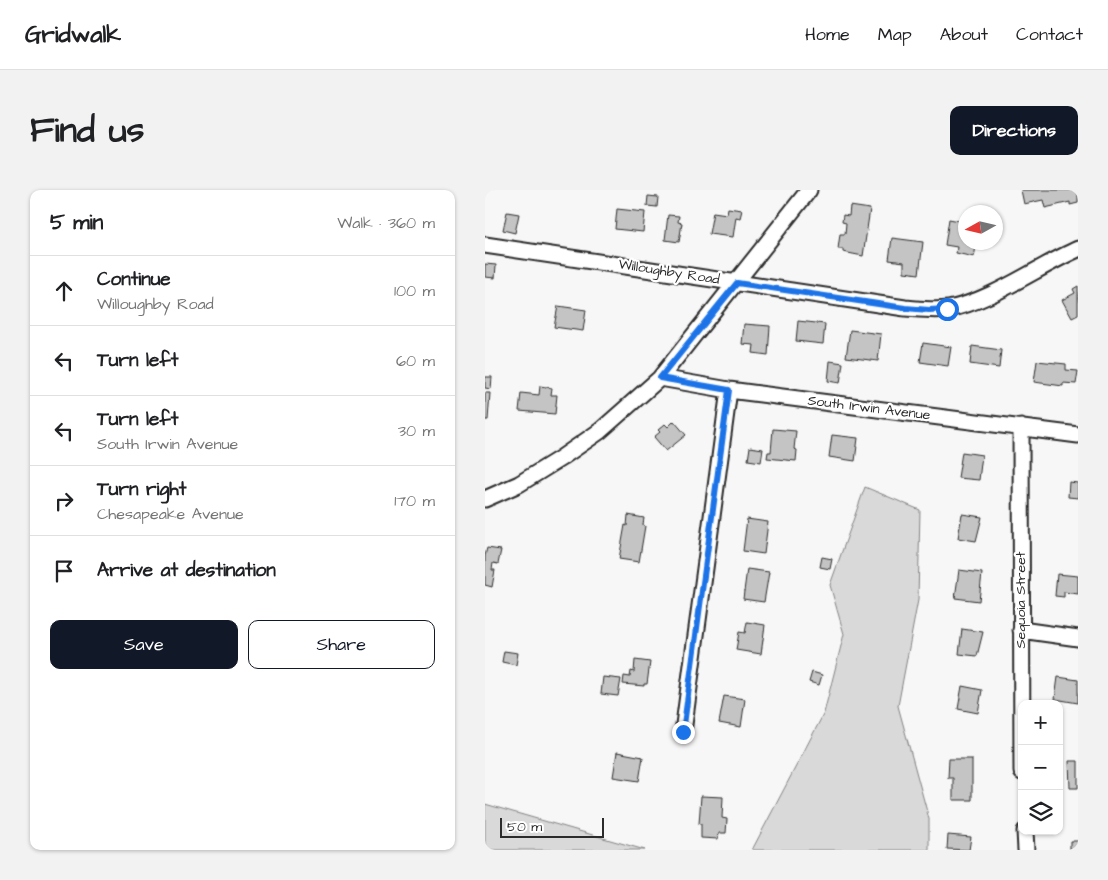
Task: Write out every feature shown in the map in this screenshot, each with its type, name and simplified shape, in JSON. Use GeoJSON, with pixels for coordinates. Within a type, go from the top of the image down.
{"type":"FeatureCollection","features":[{"type":"Feature","properties":{"kind":"street"},"geometry":{"type":"LineString","coordinates":[[485,499],[519,484],[561,458],[600,431],[660,378],[809,190]]}},
{"type":"Feature","properties":{"kind":"street","name":"Willoughby Road"},"geometry":{"type":"LineString","coordinates":[[485,245],[929,310],[947,309],[987,295],[1078,249]]}},
{"type":"Feature","properties":{"kind":"street","name":"South Irwin Avenue"},"geometry":{"type":"LineString","coordinates":[[660,378],[729,390],[1078,435]]}},
{"type":"Feature","properties":{"kind":"street"},"geometry":{"type":"LineString","coordinates":[[683,732],[729,390]]}},
{"type":"Feature","properties":{"kind":"street","name":"Sequoia Street"},"geometry":{"type":"LineString","coordinates":[[1021,427],[1022,745]]}},
{"type":"Feature","properties":{"kind":"street"},"geometry":{"type":"LineString","coordinates":[[1021,630],[1078,638]]}},
{"type":"Feature","properties":{"kind":"street"},"geometry":{"type":"LineString","coordinates":[[1025,835],[1026,850]]}},
{"type":"Feature","properties":{"kind":"shaded area"},"geometry":{"type":"Polygon","coordinates":[[[865,487],[920,510],[918,600],[898,706],[929,819],[929,850],[752,850],[824,713],[844,634],[830,585],[865,487]]]}},
{"type":"Feature","properties":{"kind":"shaded area"},"geometry":{"type":"Polygon","coordinates":[[[485,804],[645,850],[485,850],[485,804]]]}},
{"type":"Feature","properties":{"kind":"building"},"geometry":{"type":"Polygon","coordinates":[[[1021,190],[1078,190],[1078,203],[1070,205],[1070,202],[1045,208],[1043,200],[1024,204],[1021,190]]]}},
{"type":"Feature","properties":{"kind":"building"},"geometry":{"type":"Polygon","coordinates":[[[648,196],[658,197],[657,207],[647,206],[648,196]]]}},
{"type":"Feature","properties":{"kind":"building"},"geometry":{"type":"Polygon","coordinates":[[[850,206],[870,209],[863,256],[843,252],[843,249],[838,249],[840,234],[845,234],[846,223],[842,222],[843,215],[849,216],[850,206]]]}},
{"type":"Feature","properties":{"kind":"building"},"geometry":{"type":"Polygon","coordinates":[[[728,208],[742,210],[740,218],[736,217],[733,237],[709,234],[713,212],[727,214],[728,208]]]}},
{"type":"Feature","properties":{"kind":"building"},"geometry":{"type":"Polygon","coordinates":[[[617,209],[645,212],[643,232],[615,229],[617,209]]]}},
{"type":"Feature","properties":{"kind":"building"},"geometry":{"type":"Polygon","coordinates":[[[507,212],[519,214],[515,233],[503,230],[507,212]]]}},
{"type":"Feature","properties":{"kind":"building"},"geometry":{"type":"Polygon","coordinates":[[[668,215],[679,216],[678,222],[682,223],[679,242],[665,240],[668,215]]]}},
{"type":"Feature","properties":{"kind":"building"},"geometry":{"type":"Polygon","coordinates":[[[949,219],[958,221],[958,250],[975,250],[974,257],[956,253],[957,247],[945,245],[949,219]]]}},
{"type":"Feature","properties":{"kind":"building"},"geometry":{"type":"Polygon","coordinates":[[[892,238],[923,242],[919,274],[904,272],[904,262],[889,260],[892,238]]]}},
{"type":"Feature","properties":{"kind":"building"},"geometry":{"type":"Polygon","coordinates":[[[485,264],[496,265],[495,278],[485,277],[485,264]]]}},
{"type":"Feature","properties":{"kind":"building"},"geometry":{"type":"Polygon","coordinates":[[[1078,286],[1078,315],[1072,318],[1062,300],[1075,293],[1073,289],[1078,286]]]}},
{"type":"Feature","properties":{"kind":"building"},"geometry":{"type":"Polygon","coordinates":[[[558,306],[586,310],[583,331],[554,327],[558,306]]]}},
{"type":"Feature","properties":{"kind":"building"},"geometry":{"type":"Polygon","coordinates":[[[798,321],[825,324],[823,344],[796,341],[798,321]]]}},
{"type":"Feature","properties":{"kind":"building"},"geometry":{"type":"Polygon","coordinates":[[[744,324],[770,326],[768,355],[753,353],[754,345],[742,344],[744,324]]]}},
{"type":"Feature","properties":{"kind":"building"},"geometry":{"type":"Polygon","coordinates":[[[850,330],[881,334],[878,361],[846,357],[850,330]]]}},
{"type":"Feature","properties":{"kind":"building"},"geometry":{"type":"Polygon","coordinates":[[[923,343],[951,347],[948,366],[920,362],[923,343]]]}},
{"type":"Feature","properties":{"kind":"building"},"geometry":{"type":"Polygon","coordinates":[[[972,346],[1001,350],[999,368],[970,364],[972,346]]]}},
{"type":"Feature","properties":{"kind":"building"},"geometry":{"type":"Polygon","coordinates":[[[830,361],[843,363],[840,383],[828,381],[830,361]]]}},
{"type":"Feature","properties":{"kind":"building"},"geometry":{"type":"Polygon","coordinates":[[[1037,361],[1066,364],[1066,370],[1078,371],[1076,384],[1063,383],[1063,386],[1034,382],[1037,361]]]}},
{"type":"Feature","properties":{"kind":"building"},"geometry":{"type":"Polygon","coordinates":[[[485,377],[492,377],[491,389],[485,388],[485,377]]]}},
{"type":"Feature","properties":{"kind":"building"},"geometry":{"type":"Polygon","coordinates":[[[540,386],[552,388],[551,395],[557,395],[555,414],[519,411],[521,393],[539,395],[540,386]]]}},
{"type":"Feature","properties":{"kind":"building"},"geometry":{"type":"Polygon","coordinates":[[[485,393],[490,393],[488,420],[485,420],[485,393]]]}},
{"type":"Feature","properties":{"kind":"building"},"geometry":{"type":"Polygon","coordinates":[[[674,421],[686,435],[666,451],[654,437],[665,424],[668,427],[674,421]]]}},
{"type":"Feature","properties":{"kind":"building"},"geometry":{"type":"Polygon","coordinates":[[[773,429],[796,431],[794,449],[797,450],[796,461],[767,458],[768,452],[771,452],[773,429]]]}},
{"type":"Feature","properties":{"kind":"building"},"geometry":{"type":"Polygon","coordinates":[[[832,435],[858,438],[855,461],[829,457],[832,435]]]}},
{"type":"Feature","properties":{"kind":"building"},"geometry":{"type":"Polygon","coordinates":[[[750,447],[763,449],[761,462],[748,460],[750,447]]]}},
{"type":"Feature","properties":{"kind":"building"},"geometry":{"type":"Polygon","coordinates":[[[962,452],[982,455],[979,480],[958,478],[962,452]]]}},
{"type":"Feature","properties":{"kind":"building"},"geometry":{"type":"Polygon","coordinates":[[[1069,482],[1078,483],[1078,498],[1068,497],[1069,482]]]}},
{"type":"Feature","properties":{"kind":"building"},"geometry":{"type":"Polygon","coordinates":[[[962,514],[982,517],[976,541],[958,538],[962,514]]]}},
{"type":"Feature","properties":{"kind":"building"},"geometry":{"type":"Polygon","coordinates":[[[628,515],[644,518],[643,525],[645,526],[639,562],[619,559],[628,515]]]}},
{"type":"Feature","properties":{"kind":"building"},"geometry":{"type":"Polygon","coordinates":[[[747,519],[768,522],[764,554],[743,551],[747,519]]]}},
{"type":"Feature","properties":{"kind":"building"},"geometry":{"type":"Polygon","coordinates":[[[487,548],[501,550],[498,564],[493,563],[492,570],[495,570],[492,587],[485,585],[485,556],[487,548]]]}},
{"type":"Feature","properties":{"kind":"building"},"geometry":{"type":"Polygon","coordinates":[[[822,557],[832,559],[830,569],[820,567],[822,557]]]}},
{"type":"Feature","properties":{"kind":"building"},"geometry":{"type":"Polygon","coordinates":[[[747,569],[769,572],[764,602],[743,599],[747,569]]]}},
{"type":"Feature","properties":{"kind":"building"},"geometry":{"type":"Polygon","coordinates":[[[959,570],[982,573],[979,601],[955,598],[959,570]]]}},
{"type":"Feature","properties":{"kind":"building"},"geometry":{"type":"Polygon","coordinates":[[[1057,574],[1078,576],[1078,594],[1064,592],[1064,597],[1055,596],[1057,574]]]}},
{"type":"Feature","properties":{"kind":"building"},"geometry":{"type":"Polygon","coordinates":[[[747,622],[765,625],[761,654],[736,650],[739,632],[745,633],[747,622]]]}},
{"type":"Feature","properties":{"kind":"building"},"geometry":{"type":"Polygon","coordinates":[[[962,629],[983,632],[977,656],[959,654],[962,629]]]}},
{"type":"Feature","properties":{"kind":"building"},"geometry":{"type":"Polygon","coordinates":[[[504,651],[518,653],[516,665],[502,662],[504,651]]]}},
{"type":"Feature","properties":{"kind":"building"},"geometry":{"type":"Polygon","coordinates":[[[635,660],[650,662],[647,684],[644,684],[644,686],[623,684],[624,676],[630,677],[631,671],[634,672],[635,660]]]}},
{"type":"Feature","properties":{"kind":"building"},"geometry":{"type":"Polygon","coordinates":[[[812,672],[822,675],[819,685],[809,682],[812,672]]]}},
{"type":"Feature","properties":{"kind":"building"},"geometry":{"type":"Polygon","coordinates":[[[603,677],[621,679],[618,696],[601,694],[603,677]]]}},
{"type":"Feature","properties":{"kind":"building"},"geometry":{"type":"Polygon","coordinates":[[[1058,677],[1078,680],[1078,703],[1055,699],[1058,677]]]}},
{"type":"Feature","properties":{"kind":"building"},"geometry":{"type":"Polygon","coordinates":[[[962,686],[982,690],[978,713],[958,709],[962,686]]]}},
{"type":"Feature","properties":{"kind":"building"},"geometry":{"type":"Polygon","coordinates":[[[724,696],[745,699],[741,727],[719,723],[724,696]]]}},
{"type":"Feature","properties":{"kind":"building"},"geometry":{"type":"Polygon","coordinates":[[[617,752],[643,757],[639,781],[613,777],[617,752]]]}},
{"type":"Feature","properties":{"kind":"building"},"geometry":{"type":"Polygon","coordinates":[[[949,759],[972,759],[972,800],[953,800],[953,778],[948,778],[949,759]]]}},
{"type":"Feature","properties":{"kind":"building"},"geometry":{"type":"Polygon","coordinates":[[[1069,761],[1078,761],[1078,788],[1070,788],[1069,761]]]}},
{"type":"Feature","properties":{"kind":"building"},"geometry":{"type":"Polygon","coordinates":[[[701,796],[723,797],[722,818],[727,819],[726,833],[719,833],[718,839],[701,838],[701,824],[699,824],[701,796]]]}},
{"type":"Feature","properties":{"kind":"building"},"geometry":{"type":"Polygon","coordinates":[[[948,835],[971,837],[969,850],[947,849],[948,835]]]}},
{"type":"Feature","properties":{"kind":"building"},"geometry":{"type":"Polygon","coordinates":[[[1070,841],[1078,841],[1078,850],[1070,850],[1070,841]]]}},
{"type":"Feature","properties":{"kind":"route"},"geometry":{"type":"LineString","coordinates":[[683,732],[729,390],[660,378],[737,283],[905,308],[947,309]]}}]}
